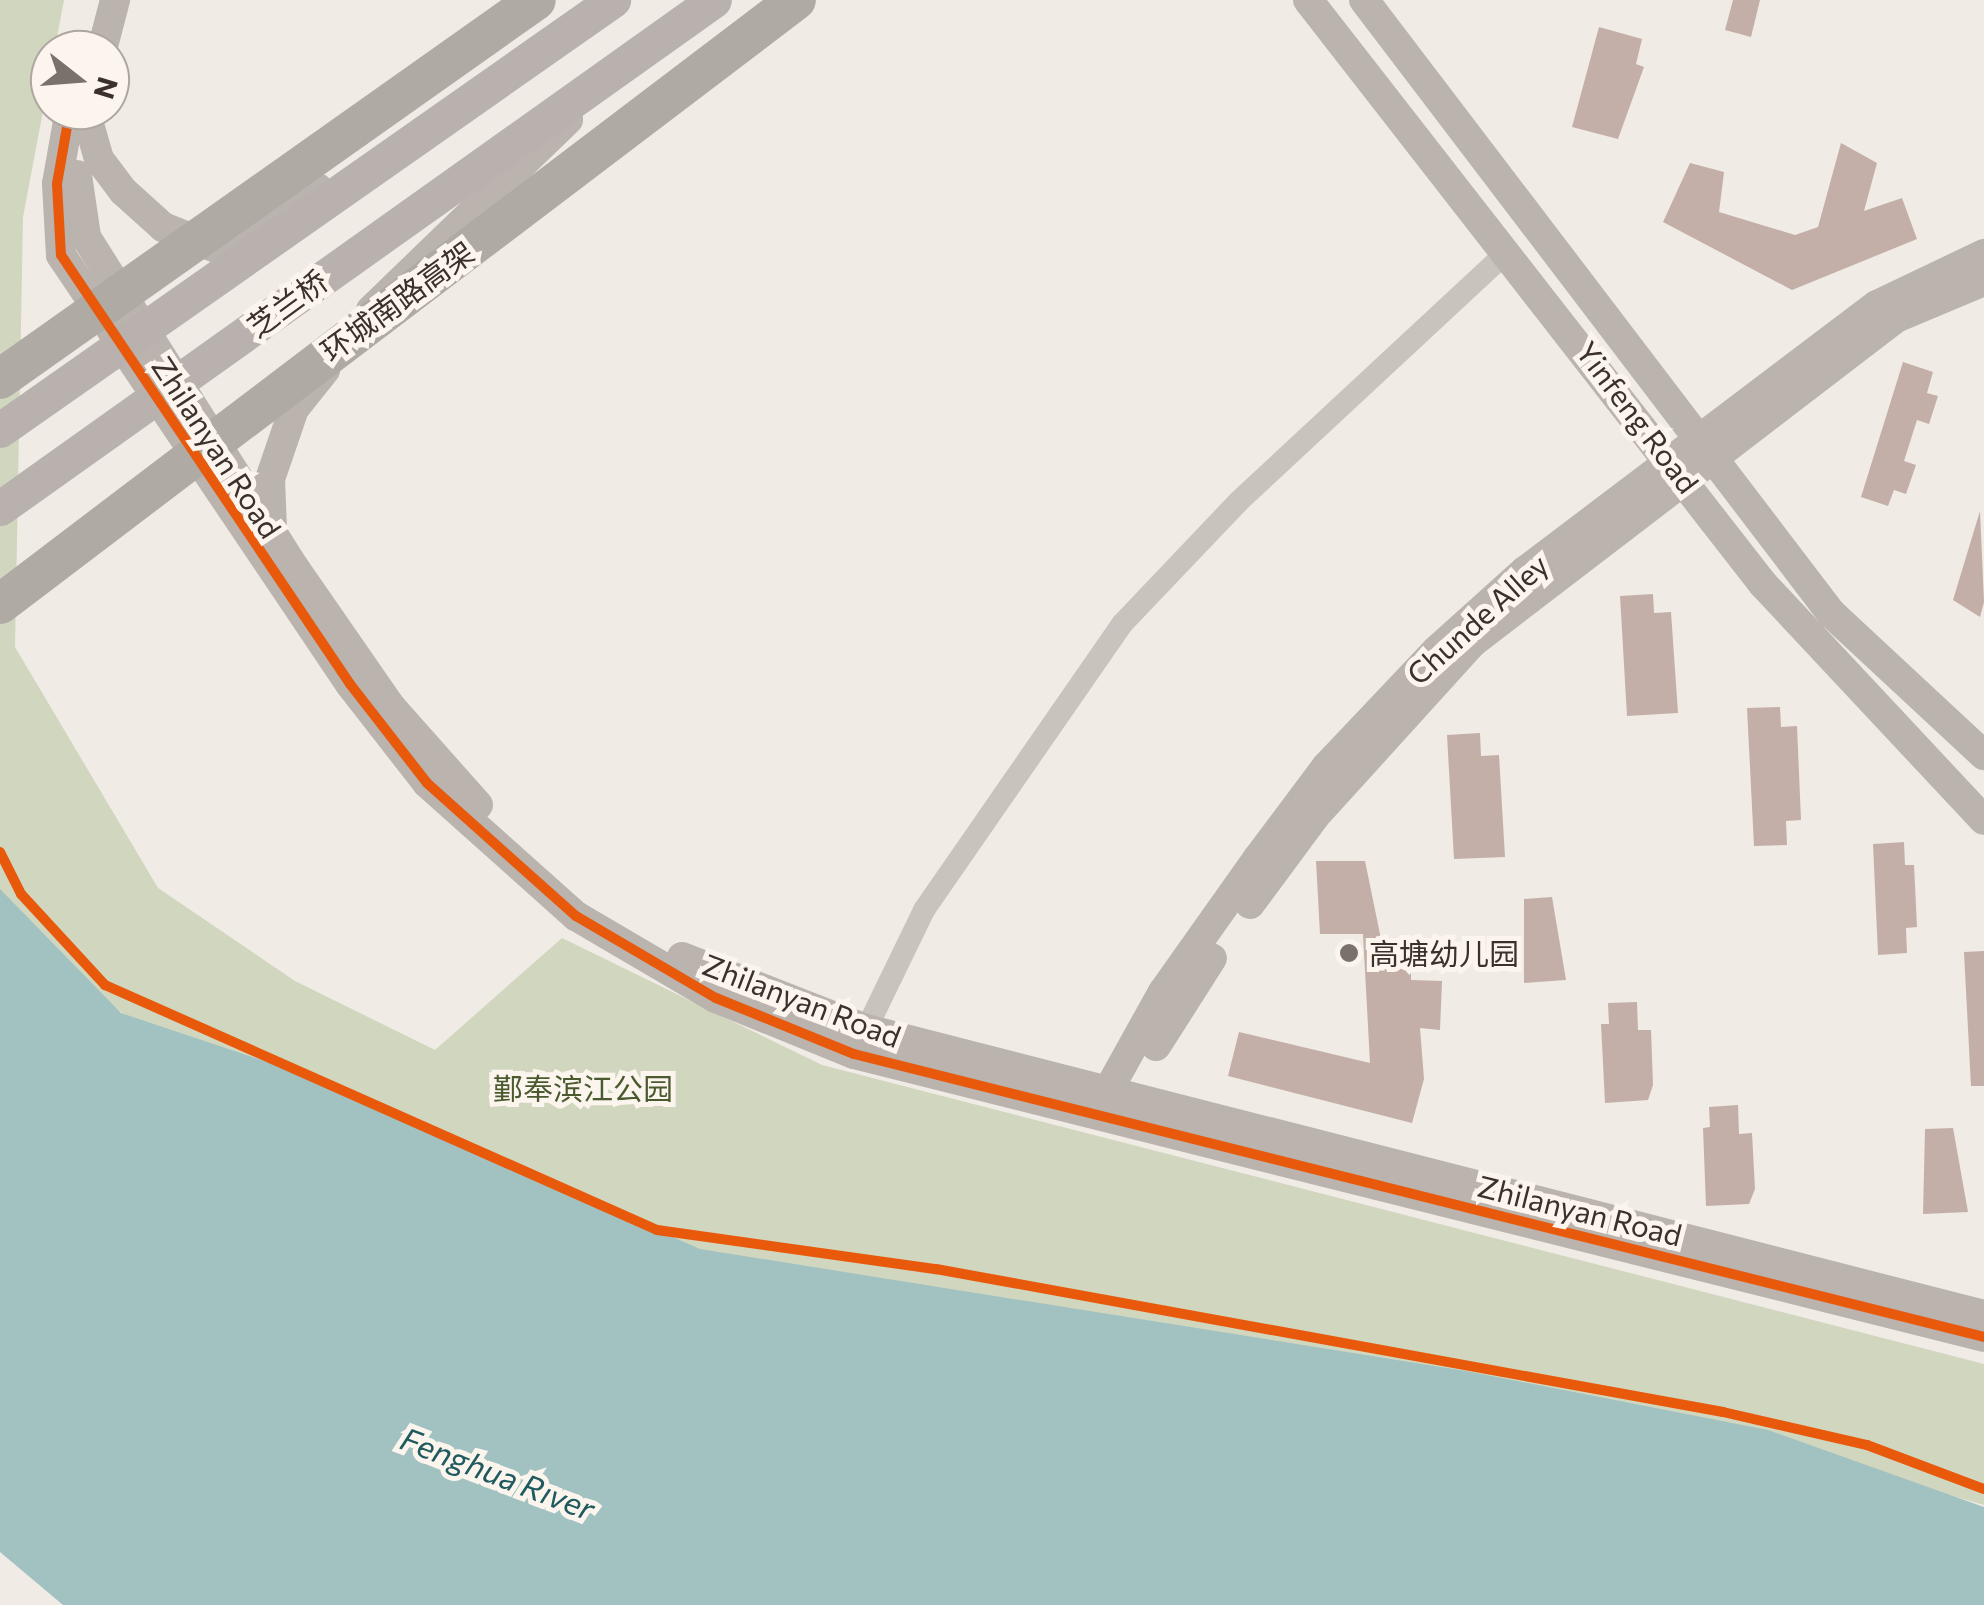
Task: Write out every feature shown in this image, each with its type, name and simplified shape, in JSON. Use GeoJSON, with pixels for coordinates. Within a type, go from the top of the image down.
{"type":"FeatureCollection","features":[{"type":"Feature","properties":{"kind":"highway"},"geometry":{"type":"LineString","coordinates":[[0,380],[536,0]]}},
{"type":"Feature","properties":{"kind":"highway","name":"环城南路高架"},"geometry":{"type":"LineString","coordinates":[[0,604],[796,0]]}},
{"type":"Feature","properties":{"kind":"main road","name":"芝兰桥"},"geometry":{"type":"LineString","coordinates":[[0,430],[540,56],[613,0]]}},
{"type":"Feature","properties":{"kind":"main road","name":"芝兰桥"},"geometry":{"type":"LineString","coordinates":[[0,508],[714,0]]}},
{"type":"Feature","properties":{"kind":"street"},"geometry":{"type":"LineString","coordinates":[[89,30],[96,0]]}},
{"type":"Feature","properties":{"kind":"street"},"geometry":{"type":"LineString","coordinates":[[107,30],[115,0]]}},
{"type":"Feature","properties":{"kind":"street","name":"Yinfeng Road"},"geometry":{"type":"LineString","coordinates":[[1308,0],[1508,251],[1763,584],[1984,820]]}},
{"type":"Feature","properties":{"kind":"street","name":"Yinfeng Road"},"geometry":{"type":"LineString","coordinates":[[1364,0],[1710,446],[1830,613],[1984,755]]}},
{"type":"Feature","properties":{"kind":"street"},"geometry":{"type":"LineString","coordinates":[[272,532],[270,478],[306,394],[400,273],[651,44]]}},
{"type":"Feature","properties":{"kind":"street"},"geometry":{"type":"LineString","coordinates":[[88,130],[98,158],[124,191],[163,227],[222,250],[540,56]]}},
{"type":"Feature","properties":{"kind":"street","name":"Zhilanyan Road"},"geometry":{"type":"LineString","coordinates":[[76,130],[57,184],[61,254],[279,585],[427,782],[496,852],[633,952],[716,998],[860,1042],[1984,1315]]}},
{"type":"Feature","properties":{"kind":"street","name":"Zhilanyan Road"},"geometry":{"type":"LineString","coordinates":[[81,130],[76,187],[86,237],[272,532],[391,707],[500,828],[566,883],[694,964],[860,1042]]}},
{"type":"Feature","properties":{"kind":"street"},"geometry":{"type":"LineString","coordinates":[[860,1042],[924,910],[1122,624],[1238,502],[1508,251]]}},
{"type":"Feature","properties":{"kind":"street","name":"Chunde Alley"},"geometry":{"type":"LineString","coordinates":[[1112,1105],[1197,978],[1364,758],[1474,642],[1877,306],[1984,254]]}},
{"type":"Feature","properties":{"kind":"street","name":"Chunde Alley"},"geometry":{"type":"LineString","coordinates":[[1710,446],[1896,318],[1984,281]]}},
{"type":"Feature","properties":{"kind":"street","name":"Zhilanyan Road"},"geometry":{"type":"LineString","coordinates":[[1112,1105],[1984,1337]]}},
{"type":"Feature","properties":{"kind":"green space","name":"鄞奉滨江公园"},"geometry":{"type":"Polygon","coordinates":[[[0,0],[64,0],[58,30],[30,30],[30,130],[39,130],[23,217],[15,647],[158,888],[295,981],[435,1050],[562,938],[822,1065],[1984,1364],[1984,1505],[1678,1417],[805,1274],[576,1221],[167,1047],[63,968],[0,891],[0,0]]]}},
{"type":"Feature","properties":{"kind":"water","name":"Fenghua Rıver"},"geometry":{"type":"Polygon","coordinates":[[[0,889],[121,1013],[294,1071],[700,1249],[1466,1371],[1768,1430],[1984,1507],[1984,1605],[63,1605],[0,1552],[0,889]]]}},
{"type":"Feature","properties":{"kind":"building"},"geometry":{"type":"Polygon","coordinates":[[[1733,0],[1760,0],[1751,37],[1725,30],[1733,0]]]}},
{"type":"Feature","properties":{"kind":"building"},"geometry":{"type":"Polygon","coordinates":[[[1599,27],[1642,39],[1636,64],[1644,67],[1618,139],[1572,127],[1599,27]]]}},
{"type":"Feature","properties":{"kind":"building"},"geometry":{"type":"Polygon","coordinates":[[[1841,143],[1877,163],[1864,211],[1902,198],[1917,239],[1792,290],[1663,222],[1690,163],[1724,172],[1719,212],[1795,235],[1818,227],[1841,143]]]}},
{"type":"Feature","properties":{"kind":"building"},"geometry":{"type":"Polygon","coordinates":[[[1903,362],[1933,372],[1927,393],[1938,396],[1929,424],[1917,420],[1904,461],[1916,465],[1906,494],[1894,490],[1888,506],[1861,497],[1903,362]]]}},
{"type":"Feature","properties":{"kind":"building"},"geometry":{"type":"Polygon","coordinates":[[[1980,511],[1984,602],[1980,617],[1953,600],[1980,511]]]}},
{"type":"Feature","properties":{"kind":"building"},"geometry":{"type":"Polygon","coordinates":[[[1653,594],[1654,613],[1671,612],[1678,713],[1627,716],[1620,596],[1653,594]]]}},
{"type":"Feature","properties":{"kind":"building"},"geometry":{"type":"Polygon","coordinates":[[[1780,707],[1781,727],[1797,726],[1801,820],[1786,821],[1787,845],[1754,846],[1747,708],[1780,707]]]}},
{"type":"Feature","properties":{"kind":"building"},"geometry":{"type":"Polygon","coordinates":[[[1480,733],[1481,756],[1499,755],[1505,857],[1454,859],[1447,735],[1480,733]]]}},
{"type":"Feature","properties":{"kind":"building"},"geometry":{"type":"Polygon","coordinates":[[[1904,842],[1905,865],[1914,865],[1917,927],[1906,928],[1907,953],[1878,955],[1873,844],[1904,842]]]}},
{"type":"Feature","properties":{"kind":"building"},"geometry":{"type":"Polygon","coordinates":[[[1316,861],[1365,861],[1381,939],[1411,938],[1411,980],[1442,981],[1440,1030],[1420,1028],[1424,1079],[1412,1123],[1228,1076],[1239,1032],[1370,1063],[1363,934],[1320,934],[1316,861]]]}},
{"type":"Feature","properties":{"kind":"building"},"geometry":{"type":"Polygon","coordinates":[[[1552,897],[1566,980],[1524,983],[1524,899],[1552,897]]]}},
{"type":"Feature","properties":{"kind":"building"},"geometry":{"type":"Polygon","coordinates":[[[1984,951],[1984,1086],[1971,1086],[1964,952],[1984,951]]]}},
{"type":"Feature","properties":{"kind":"building"},"geometry":{"type":"Polygon","coordinates":[[[1637,1002],[1638,1030],[1651,1030],[1653,1085],[1648,1100],[1605,1103],[1601,1024],[1609,1024],[1608,1003],[1637,1002]]]}},
{"type":"Feature","properties":{"kind":"building"},"geometry":{"type":"Polygon","coordinates":[[[1738,1105],[1739,1134],[1752,1133],[1755,1189],[1749,1204],[1706,1206],[1703,1128],[1710,1127],[1709,1107],[1738,1105]]]}},
{"type":"Feature","properties":{"kind":"building"},"geometry":{"type":"Polygon","coordinates":[[[1953,1128],[1968,1212],[1923,1214],[1925,1129],[1953,1128]]]}},
{"type":"Feature","properties":{"kind":"cycle path"},"geometry":{"type":"LineString","coordinates":[[66,130],[57,184],[61,255],[350,684],[427,783],[576,916],[716,998],[854,1054],[1984,1337]]}},
{"type":"Feature","properties":{"kind":"cycle path"},"geometry":{"type":"LineString","coordinates":[[0,852],[21,894],[105,985],[657,1230],[936,1269],[1723,1412],[1867,1445],[1984,1489]]}},
{"type":"Feature","properties":{"kind":"place","name":"高塘幼儿园"},"geometry":{"type":"Point","coordinates":[1349,953]}}]}
